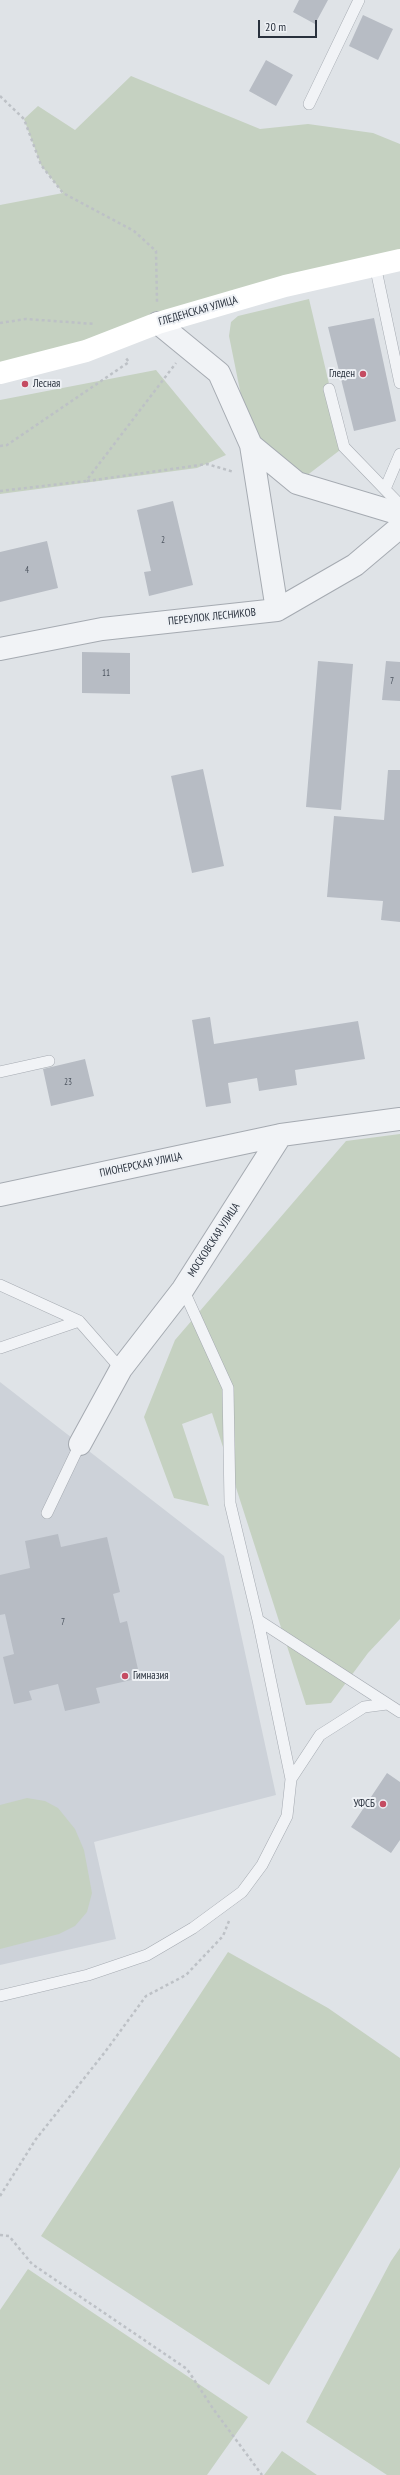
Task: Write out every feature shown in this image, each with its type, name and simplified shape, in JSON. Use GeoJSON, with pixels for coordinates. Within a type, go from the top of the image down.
{"type":"FeatureCollection","features":[{"type":"Feature","properties":{"kind":"main road","name":"ГЛЕДЕНСКАЯ УЛИЦА"},"geometry":{"type":"LineString","coordinates":[[0,372],[86,351],[158,323],[284,286],[400,260]]}},
{"type":"Feature","properties":{"kind":"street"},"geometry":{"type":"LineString","coordinates":[[158,323],[188,346],[219,373],[251,446],[277,610]]}},
{"type":"Feature","properties":{"kind":"street"},"geometry":{"type":"LineString","coordinates":[[251,446],[297,483],[400,514]]}},
{"type":"Feature","properties":{"kind":"street","name":"ПЕРЕУЛОК ЛЕСНИКОВ"},"geometry":{"type":"LineString","coordinates":[[0,649],[102,629],[277,610],[355,565],[400,527]]}},
{"type":"Feature","properties":{"kind":"street"},"geometry":{"type":"LineString","coordinates":[[281,1135],[400,1119]]}},
{"type":"Feature","properties":{"kind":"street","name":"ПИОНЕРСКАЯ УЛИЦА"},"geometry":{"type":"LineString","coordinates":[[0,1195],[281,1135]]}},
{"type":"Feature","properties":{"kind":"street","name":"МОСКОВСКАЯ УЛИЦА"},"geometry":{"type":"LineString","coordinates":[[80,1444],[121,1369],[183,1289],[281,1135]]}},
{"type":"Feature","properties":{"kind":"lane"},"geometry":{"type":"LineString","coordinates":[[309,104],[359,0]]}},
{"type":"Feature","properties":{"kind":"lane"},"geometry":{"type":"LineString","coordinates":[[375,265],[400,383]]}},
{"type":"Feature","properties":{"kind":"lane"},"geometry":{"type":"LineString","coordinates":[[329,389],[344,447],[400,505]]}},
{"type":"Feature","properties":{"kind":"lane"},"geometry":{"type":"LineString","coordinates":[[384,489],[400,454]]}},
{"type":"Feature","properties":{"kind":"lane"},"geometry":{"type":"LineString","coordinates":[[0,1072],[49,1061]]}},
{"type":"Feature","properties":{"kind":"lane"},"geometry":{"type":"LineString","coordinates":[[0,1285],[79,1321],[121,1369]]}},
{"type":"Feature","properties":{"kind":"lane"},"geometry":{"type":"LineString","coordinates":[[0,1996],[88,1975],[147,1955],[193,1928],[242,1892],[262,1866],[287,1816],[291,1779],[258,1620],[230,1504],[228,1388],[183,1289]]}},
{"type":"Feature","properties":{"kind":"lane"},"geometry":{"type":"LineString","coordinates":[[0,1348],[79,1321]]}},
{"type":"Feature","properties":{"kind":"lane"},"geometry":{"type":"LineString","coordinates":[[47,1513],[80,1444]]}},
{"type":"Feature","properties":{"kind":"lane"},"geometry":{"type":"LineString","coordinates":[[258,1620],[400,1712]]}},
{"type":"Feature","properties":{"kind":"lane"},"geometry":{"type":"LineString","coordinates":[[291,1779],[320,1735],[364,1708],[388,1704]]}},
{"type":"Feature","properties":{"kind":"path"},"geometry":{"type":"LineString","coordinates":[[0,96],[24,119],[41,165],[63,193],[134,231],[156,251],[158,323]]}},
{"type":"Feature","properties":{"kind":"path"},"geometry":{"type":"LineString","coordinates":[[0,323],[26,319],[102,325],[129,362],[0,449]]}},
{"type":"Feature","properties":{"kind":"path"},"geometry":{"type":"LineString","coordinates":[[86,481],[188,346]]}},
{"type":"Feature","properties":{"kind":"path"},"geometry":{"type":"LineString","coordinates":[[0,446],[7,445]]}},
{"type":"Feature","properties":{"kind":"path"},"geometry":{"type":"LineString","coordinates":[[0,491],[208,464],[256,479]]}},
{"type":"Feature","properties":{"kind":"path"},"geometry":{"type":"LineString","coordinates":[[0,2196],[36,2139],[105,2052],[146,1996],[186,1976],[222,1936],[242,1892]]}},
{"type":"Feature","properties":{"kind":"path"},"geometry":{"type":"LineString","coordinates":[[0,2236],[9,2236],[32,2264],[187,2369],[214,2410],[262,2475]]}},
{"type":"Feature","properties":{"kind":"shaded area","name":"Гимназия"},"geometry":{"type":"Polygon","coordinates":[[[0,1382],[224,1556],[276,1795],[94,1842],[116,1939],[0,1965],[0,1382]]]}},
{"type":"Feature","properties":{"kind":"green space"},"geometry":{"type":"Polygon","coordinates":[[[131,76],[260,129],[308,124],[373,133],[400,144],[400,260],[0,372],[0,205],[63,193],[41,165],[24,119],[38,106],[75,130],[131,76]]]}},
{"type":"Feature","properties":{"kind":"green space"},"geometry":{"type":"Polygon","coordinates":[[[309,299],[344,447],[297,483],[251,445],[229,336],[231,322],[238,316],[309,299]]]}},
{"type":"Feature","properties":{"kind":"green space"},"geometry":{"type":"Polygon","coordinates":[[[156,370],[226,455],[197,468],[0,494],[0,400],[156,370]]]}},
{"type":"Feature","properties":{"kind":"green space"},"geometry":{"type":"Polygon","coordinates":[[[400,1134],[400,1619],[368,1653],[331,1703],[306,1705],[212,1413],[182,1424],[209,1506],[174,1498],[144,1417],[175,1340],[346,1141],[400,1134]]]}},
{"type":"Feature","properties":{"kind":"green space"},"geometry":{"type":"Polygon","coordinates":[[[27,1798],[45,1801],[58,1808],[75,1829],[84,1850],[92,1893],[87,1912],[75,1926],[59,1934],[0,1949],[0,1805],[27,1798]]]}},
{"type":"Feature","properties":{"kind":"green space"},"geometry":{"type":"Polygon","coordinates":[[[228,1952],[328,2008],[400,2058],[400,2167],[269,2385],[41,2236],[228,1952]]]}},
{"type":"Feature","properties":{"kind":"green space"},"geometry":{"type":"Polygon","coordinates":[[[400,2248],[400,2475],[387,2475],[306,2422],[391,2261],[400,2248]]]}},
{"type":"Feature","properties":{"kind":"green space"},"geometry":{"type":"Polygon","coordinates":[[[28,2269],[248,2417],[207,2475],[0,2475],[0,2310],[28,2269]]]}},
{"type":"Feature","properties":{"kind":"green space"},"geometry":{"type":"Polygon","coordinates":[[[282,2451],[317,2475],[264,2475],[282,2451]]]}},
{"type":"Feature","properties":{"kind":"building"},"geometry":{"type":"Polygon","coordinates":[[[299,0],[328,0],[315,24],[293,12],[299,0]]]}},
{"type":"Feature","properties":{"kind":"building"},"geometry":{"type":"Polygon","coordinates":[[[363,15],[393,29],[378,60],[349,46],[363,15]]]}},
{"type":"Feature","properties":{"kind":"building"},"geometry":{"type":"Polygon","coordinates":[[[266,60],[293,75],[276,106],[249,91],[266,60]]]}},
{"type":"Feature","properties":{"kind":"building","name":"Гледен"},"geometry":{"type":"Polygon","coordinates":[[[374,318],[396,421],[354,431],[328,327],[374,318]]]}},
{"type":"Feature","properties":{"kind":"building"},"geometry":{"type":"Polygon","coordinates":[[[173,501],[193,585],[149,596],[144,572],[151,571],[137,510],[173,501]]]}},
{"type":"Feature","properties":{"kind":"building"},"geometry":{"type":"Polygon","coordinates":[[[47,541],[58,588],[0,602],[0,552],[47,541]]]}},
{"type":"Feature","properties":{"kind":"building"},"geometry":{"type":"Polygon","coordinates":[[[82,652],[130,653],[130,694],[82,693],[82,652]]]}},
{"type":"Feature","properties":{"kind":"building"},"geometry":{"type":"Polygon","coordinates":[[[318,661],[353,664],[341,810],[306,807],[318,661]]]}},
{"type":"Feature","properties":{"kind":"building"},"geometry":{"type":"Polygon","coordinates":[[[386,661],[400,662],[400,701],[382,700],[386,661]]]}},
{"type":"Feature","properties":{"kind":"building"},"geometry":{"type":"Polygon","coordinates":[[[203,769],[224,866],[192,873],[171,776],[203,769]]]}},
{"type":"Feature","properties":{"kind":"building"},"geometry":{"type":"Polygon","coordinates":[[[388,770],[400,770],[400,922],[381,920],[383,901],[327,897],[334,816],[384,820],[388,770]]]}},
{"type":"Feature","properties":{"kind":"building"},"geometry":{"type":"Polygon","coordinates":[[[210,1017],[214,1044],[358,1021],[365,1059],[295,1070],[297,1085],[259,1091],[257,1078],[228,1083],[231,1103],[206,1107],[192,1020],[210,1017]]]}},
{"type":"Feature","properties":{"kind":"building"},"geometry":{"type":"Polygon","coordinates":[[[85,1059],[94,1096],[51,1106],[43,1069],[85,1059]]]}},
{"type":"Feature","properties":{"kind":"building"},"geometry":{"type":"Polygon","coordinates":[[[58,1534],[61,1547],[107,1537],[120,1592],[113,1594],[120,1623],[127,1621],[140,1678],[96,1688],[100,1703],[65,1711],[58,1684],[29,1691],[32,1700],[14,1704],[3,1657],[14,1654],[5,1614],[0,1615],[0,1575],[30,1568],[25,1541],[58,1534]]]}},
{"type":"Feature","properties":{"kind":"building","name":"УФСБ"},"geometry":{"type":"Polygon","coordinates":[[[387,1773],[400,1782],[400,1840],[391,1853],[351,1827],[387,1773]]]}},
{"type":"Feature","properties":{"kind":"place","name":"Гледен"},"geometry":{"type":"Point","coordinates":[363,374]}},
{"type":"Feature","properties":{"kind":"place","name":"Лесная"},"geometry":{"type":"Point","coordinates":[25,384]}},
{"type":"Feature","properties":{"kind":"place","name":"Гимназия"},"geometry":{"type":"Point","coordinates":[125,1676]}},
{"type":"Feature","properties":{"kind":"place","name":"УФСБ"},"geometry":{"type":"Point","coordinates":[383,1804]}}]}
